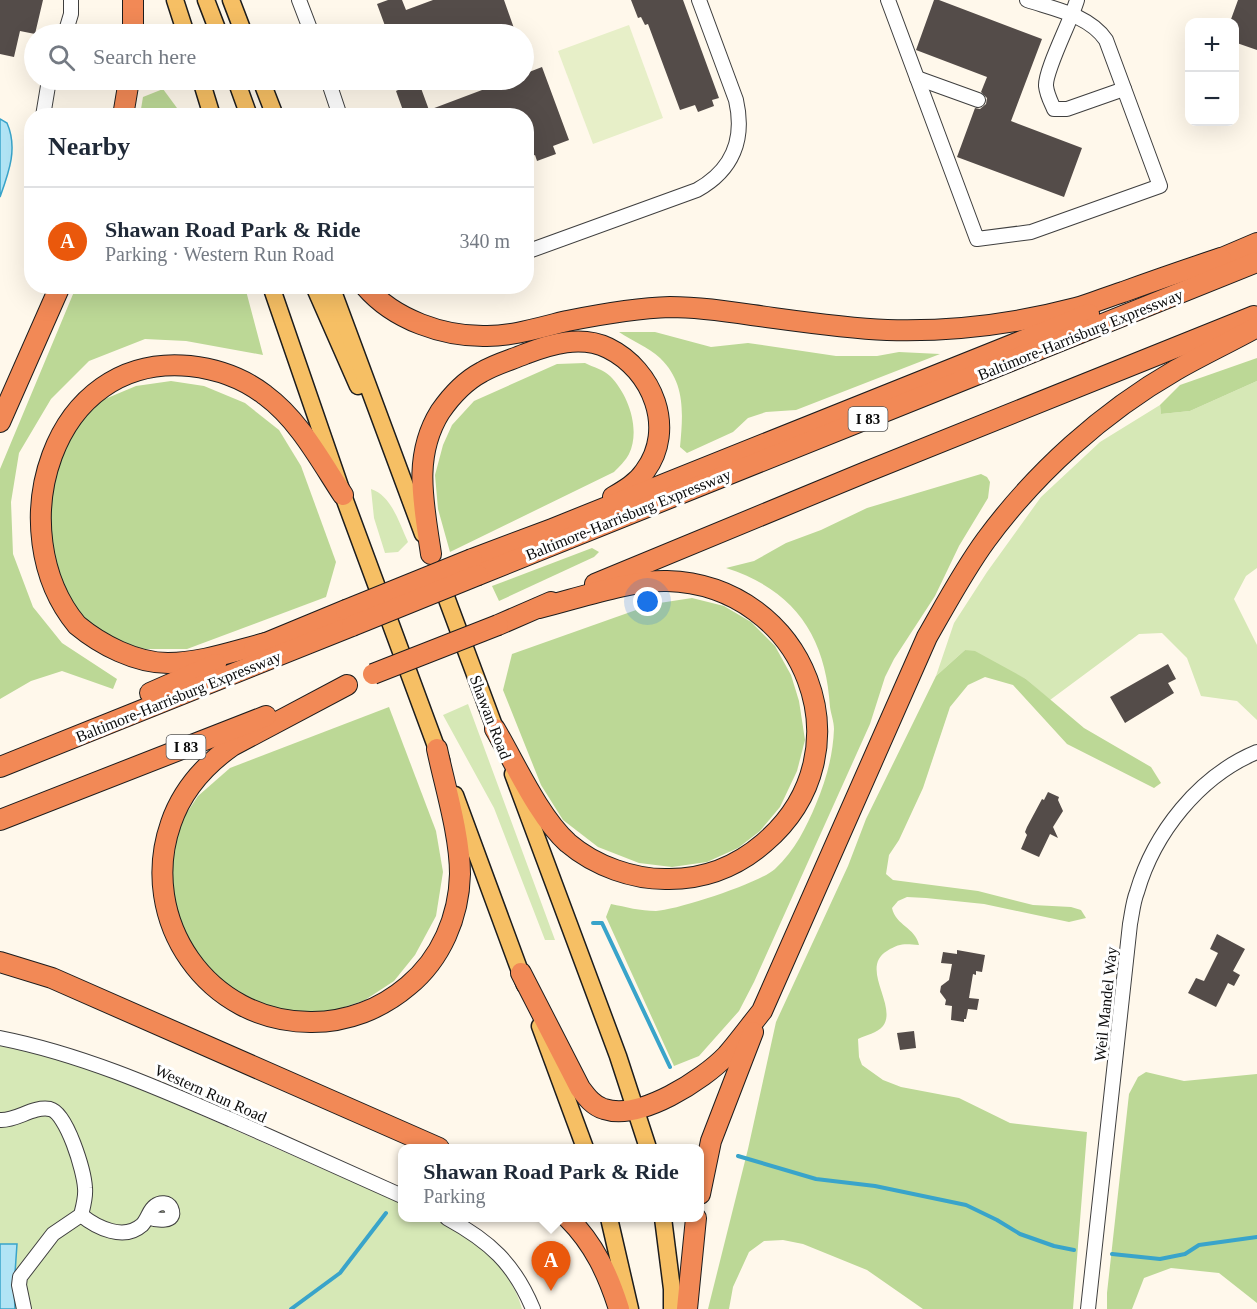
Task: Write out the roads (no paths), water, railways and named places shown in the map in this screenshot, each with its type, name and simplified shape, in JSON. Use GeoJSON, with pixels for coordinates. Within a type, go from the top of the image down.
{"type":"FeatureCollection","features":[{"type":"Feature","properties":{"kind":"highway"},"geometry":{"type":"LineString","coordinates":[[133,0],[133,24]]}},
{"type":"Feature","properties":{"kind":"highway"},"geometry":{"type":"LineString","coordinates":[[124,108],[127,90]]}},
{"type":"Feature","properties":{"kind":"highway"},"geometry":{"type":"LineString","coordinates":[[552,529],[1081,318],[1257,243]]}},
{"type":"Feature","properties":{"kind":"highway"},"geometry":{"type":"LineString","coordinates":[[374,294],[391,309],[412,321],[461,335],[513,334],[611,312],[673,307],[707,309],[835,326],[927,330],[993,324],[1077,308],[1221,258]]}},
{"type":"Feature","properties":{"kind":"highway","name":"Baltimore-Harrisburg Expressway"},"geometry":{"type":"LineString","coordinates":[[0,765],[475,567],[1257,262]]}},
{"type":"Feature","properties":{"kind":"highway"},"geometry":{"type":"LineString","coordinates":[[0,422],[56,294]]}},
{"type":"Feature","properties":{"kind":"highway","name":"I 83"},"geometry":{"type":"LineString","coordinates":[[0,820],[498,625],[877,468],[1257,315]]}},
{"type":"Feature","properties":{"kind":"highway"},"geometry":{"type":"LineString","coordinates":[[704,1172],[711,1141],[762,1011],[927,637],[957,582],[987,539],[1041,475],[1066,451],[1117,409],[1176,370],[1257,327]]}},
{"type":"Feature","properties":{"kind":"highway"},"geometry":{"type":"LineString","coordinates":[[430,554],[421,470],[424,451],[429,434],[445,405],[457,391],[483,371],[545,346],[559,343],[590,343],[607,347],[622,356],[649,385],[659,418],[658,437],[645,471],[633,484],[552,529],[475,567]]}},
{"type":"Feature","properties":{"kind":"highway"},"geometry":{"type":"LineString","coordinates":[[343,495],[299,429],[280,407],[246,382],[207,368],[165,365],[126,373],[89,393],[60,421],[48,438],[33,474],[28,508],[28,535],[40,574],[58,605],[87,634],[122,652],[145,660],[166,663],[193,661],[266,643],[349,618]]}},
{"type":"Feature","properties":{"kind":"highway"},"geometry":{"type":"LineString","coordinates":[[495,729],[538,804],[552,825],[568,842],[601,864],[639,877],[659,879],[699,876],[738,862],[772,836],[788,819],[807,784],[816,743],[815,708],[811,689],[804,669],[784,637],[753,608],[732,596],[708,587],[666,581],[647,582],[539,608]]}},
{"type":"Feature","properties":{"kind":"highway"},"geometry":{"type":"LineString","coordinates":[[0,765],[105,713],[266,643]]}},
{"type":"Feature","properties":{"kind":"highway"},"geometry":{"type":"LineString","coordinates":[[346,685],[232,746],[220,755],[207,766],[191,786],[171,821],[162,880],[169,919],[177,938],[194,966],[229,999],[254,1011],[284,1021],[341,1020],[380,1005],[398,995],[416,980],[429,964],[450,928],[460,875],[458,849],[437,749]]}},
{"type":"Feature","properties":{"kind":"highway"},"geometry":{"type":"LineString","coordinates":[[0,962],[52,978],[427,1144]]}},
{"type":"Feature","properties":{"kind":"highway"},"geometry":{"type":"LineString","coordinates":[[521,973],[580,1088],[591,1101],[602,1109],[611,1111],[637,1108],[684,1088],[727,1055],[762,1011]]}},
{"type":"Feature","properties":{"kind":"highway"},"geometry":{"type":"LineString","coordinates":[[572,1222],[596,1253],[610,1281],[619,1309]]}},
{"type":"Feature","properties":{"kind":"highway"},"geometry":{"type":"LineString","coordinates":[[687,1309],[696,1222]]}},
{"type":"Feature","properties":{"kind":"main road"},"geometry":{"type":"LineString","coordinates":[[175,0],[183,24]]}},
{"type":"Feature","properties":{"kind":"main road"},"geometry":{"type":"LineString","coordinates":[[206,0],[215,24]]}},
{"type":"Feature","properties":{"kind":"main road"},"geometry":{"type":"LineString","coordinates":[[233,1],[241,24]]}},
{"type":"Feature","properties":{"kind":"main road"},"geometry":{"type":"LineString","coordinates":[[204,90],[210,108]]}},
{"type":"Feature","properties":{"kind":"main road"},"geometry":{"type":"LineString","coordinates":[[240,90],[246,108]]}},
{"type":"Feature","properties":{"kind":"main road"},"geometry":{"type":"LineString","coordinates":[[265,90],[272,108]]}},
{"type":"Feature","properties":{"kind":"main road"},"geometry":{"type":"LineString","coordinates":[[274,294],[343,495],[583,1144]]}},
{"type":"Feature","properties":{"kind":"main road"},"geometry":{"type":"LineString","coordinates":[[317,294],[340,351],[400,473]]}},
{"type":"Feature","properties":{"kind":"main road","name":"Shawan Road"},"geometry":{"type":"LineString","coordinates":[[334,294],[637,1108],[647,1144]]}},
{"type":"Feature","properties":{"kind":"main road"},"geometry":{"type":"LineString","coordinates":[[610,1222],[630,1309]]}},
{"type":"Feature","properties":{"kind":"main road"},"geometry":{"type":"LineString","coordinates":[[664,1222],[672,1289],[672,1309]]}},
{"type":"Feature","properties":{"kind":"street"},"geometry":{"type":"LineString","coordinates":[[68,24],[72,0]]}},
{"type":"Feature","properties":{"kind":"street"},"geometry":{"type":"LineString","coordinates":[[299,0],[308,24]]}},
{"type":"Feature","properties":{"kind":"street"},"geometry":{"type":"LineString","coordinates":[[534,249],[697,190],[712,181],[724,169],[739,138],[739,116],[736,100],[699,0]]}},
{"type":"Feature","properties":{"kind":"street"},"geometry":{"type":"LineString","coordinates":[[888,0],[977,239],[1031,232],[1160,186],[1106,40],[1093,26],[1073,16],[1027,0]]}},
{"type":"Feature","properties":{"kind":"street"},"geometry":{"type":"LineString","coordinates":[[1077,0],[1073,16],[1048,76],[1048,93],[1054,109],[1067,109],[1124,89]]}},
{"type":"Feature","properties":{"kind":"street"},"geometry":{"type":"LineString","coordinates":[[917,78],[978,100]]}},
{"type":"Feature","properties":{"kind":"street"},"geometry":{"type":"LineString","coordinates":[[44,108],[47,90]]}},
{"type":"Feature","properties":{"kind":"street"},"geometry":{"type":"LineString","coordinates":[[331,90],[337,108]]}},
{"type":"Feature","properties":{"kind":"street","name":"Weil Mandel Way"},"geometry":{"type":"LineString","coordinates":[[1088,1309],[1136,893],[1161,837],[1181,809],[1228,766],[1257,752]]}},
{"type":"Feature","properties":{"kind":"street","name":"Western Run Road"},"geometry":{"type":"LineString","coordinates":[[0,1038],[26,1043],[79,1059],[149,1084],[398,1194]]}},
{"type":"Feature","properties":{"kind":"street"},"geometry":{"type":"LineString","coordinates":[[0,1120],[14,1119],[25,1113],[40,1110],[50,1109],[59,1114],[66,1123],[86,1190],[81,1215],[53,1234],[20,1276],[24,1309]]}},
{"type":"Feature","properties":{"kind":"street"},"geometry":{"type":"LineString","coordinates":[[81,1215],[92,1224],[119,1233],[130,1232],[141,1226],[148,1217]]}},
{"type":"Feature","properties":{"kind":"street"},"geometry":{"type":"LineString","coordinates":[[454,1222],[476,1234],[498,1254],[516,1275],[533,1309]]}},
{"type":"Feature","properties":{"kind":"water"},"geometry":{"type":"Polygon","coordinates":[[[0,119],[7,123],[12,151],[0,197],[0,119]]]}},
{"type":"Feature","properties":{"kind":"water"},"geometry":{"type":"Polygon","coordinates":[[[0,1244],[17,1244],[15,1309],[0,1309],[0,1244]]]}},
{"type":"Feature","properties":{"kind":"waterway"},"geometry":{"type":"LineString","coordinates":[[593,923],[602,923],[670,1067]]}},
{"type":"Feature","properties":{"kind":"waterway"},"geometry":{"type":"LineString","coordinates":[[738,1156],[816,1179],[875,1186],[966,1205],[1020,1234],[1054,1246],[1074,1250]]}},
{"type":"Feature","properties":{"kind":"waterway"},"geometry":{"type":"LineString","coordinates":[[291,1309],[340,1273],[386,1213]]}},
{"type":"Feature","properties":{"kind":"waterway"},"geometry":{"type":"LineString","coordinates":[[1112,1254],[1160,1259],[1185,1254],[1199,1245],[1257,1237]]}},
{"type":"Feature","properties":{"kind":"place","name":"Shawan Road Park & Ride"},"geometry":{"type":"Point","coordinates":[551,1291]}}]}
